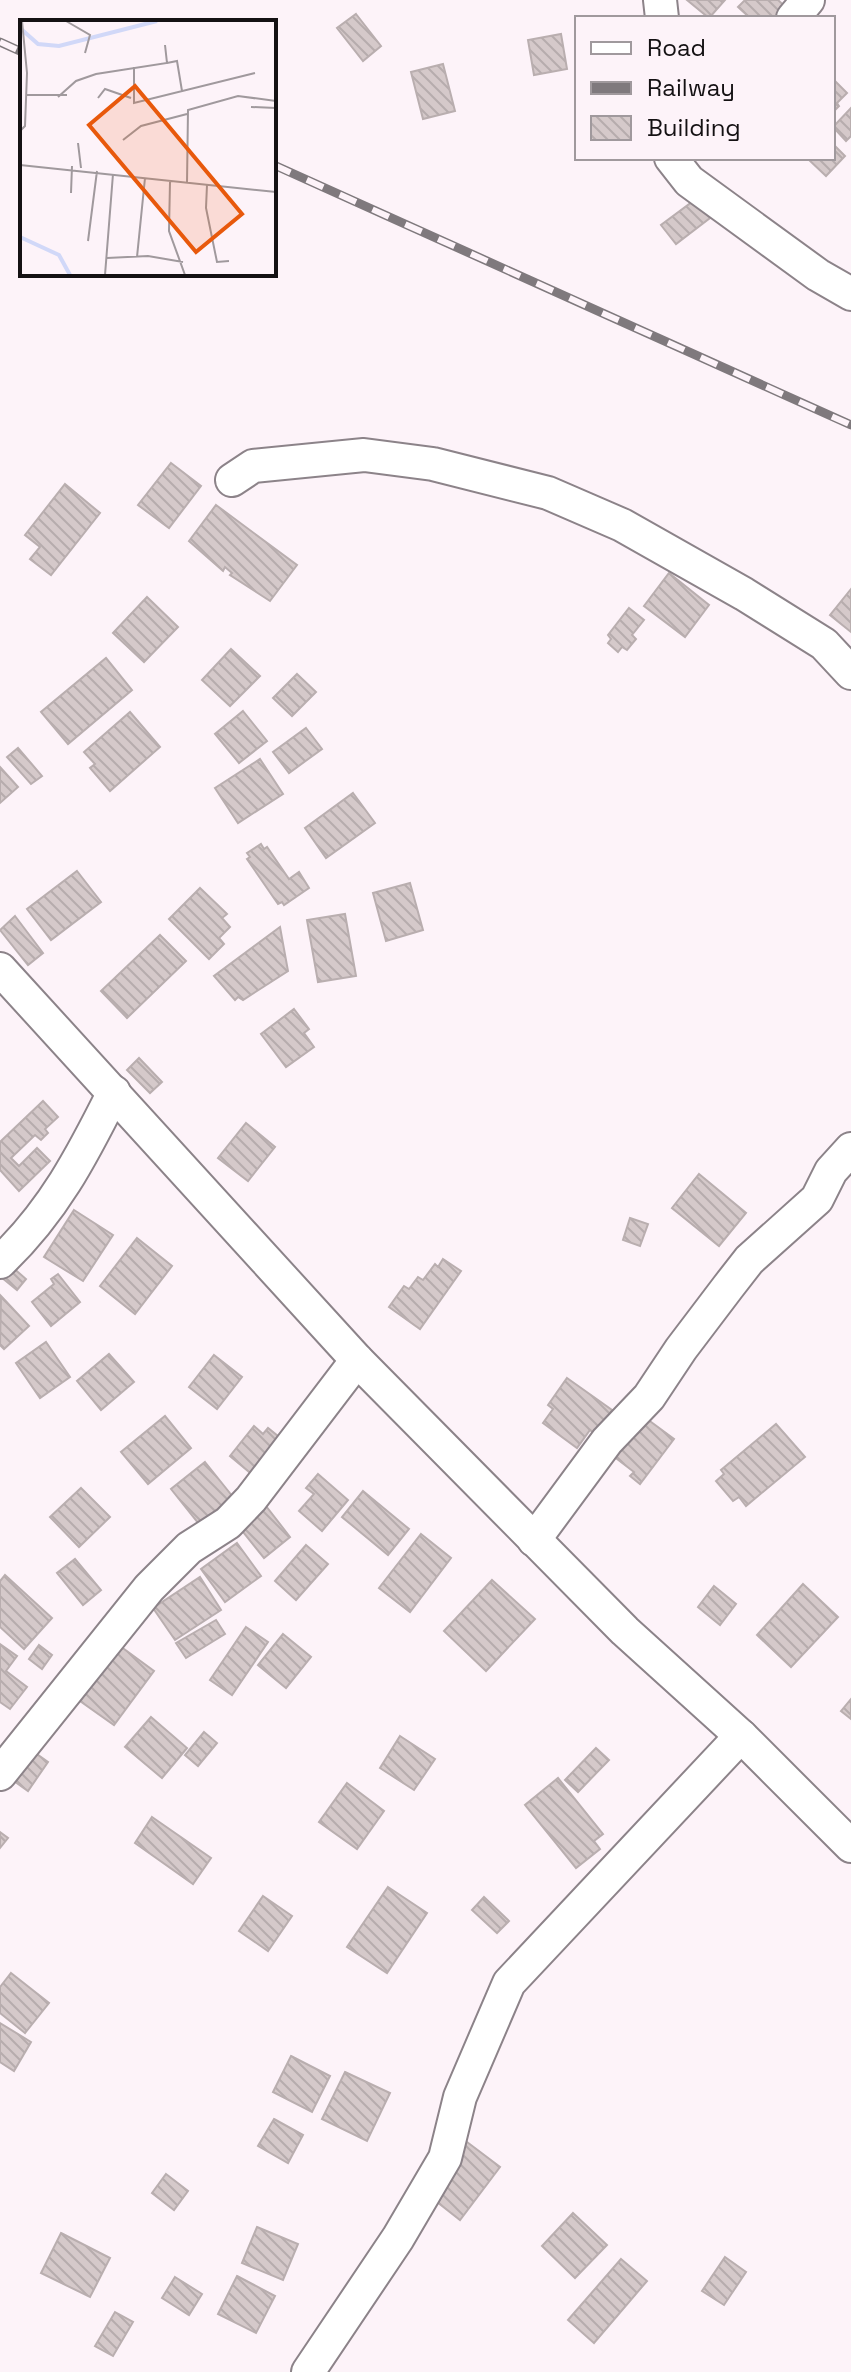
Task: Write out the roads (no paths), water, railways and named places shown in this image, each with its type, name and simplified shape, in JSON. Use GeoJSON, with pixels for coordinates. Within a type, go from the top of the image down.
{"type":"FeatureCollection","features":[{"type":"Feature","properties":{"kind":"street"},"geometry":{"type":"LineString","coordinates":[[795,16],[808,0]]}},
{"type":"Feature","properties":{"kind":"street"},"geometry":{"type":"LineString","coordinates":[[673,160],[689,181],[818,275],[851,294]]}},
{"type":"Feature","properties":{"kind":"street"},"geometry":{"type":"LineString","coordinates":[[232,480],[253,466],[364,455],[433,464],[548,493],[622,525],[731,586],[824,644],[851,673]]}},
{"type":"Feature","properties":{"kind":"street"},"geometry":{"type":"LineString","coordinates":[[0,969],[357,1360],[625,1631],[741,1736],[851,1846]]}},
{"type":"Feature","properties":{"kind":"street"},"geometry":{"type":"LineString","coordinates":[[0,1262],[38,1224],[67,1179],[114,1092]]}},
{"type":"Feature","properties":{"kind":"street"},"geometry":{"type":"LineString","coordinates":[[534,1540],[607,1441],[649,1397],[681,1349],[749,1260],[817,1199],[831,1171],[851,1149]]}},
{"type":"Feature","properties":{"kind":"street"},"geometry":{"type":"LineString","coordinates":[[0,1774],[149,1588],[189,1548],[228,1523],[251,1499],[357,1360]]}},
{"type":"Feature","properties":{"kind":"street"},"geometry":{"type":"LineString","coordinates":[[308,2372],[398,2238],[445,2158],[460,2097],[509,1983],[741,1736]]}},
{"type":"Feature","properties":{"kind":"railway"},"geometry":{"type":"LineString","coordinates":[[0,42],[20,51]]}},
{"type":"Feature","properties":{"kind":"railway"},"geometry":{"type":"LineString","coordinates":[[276,166],[851,425]]}}]}
